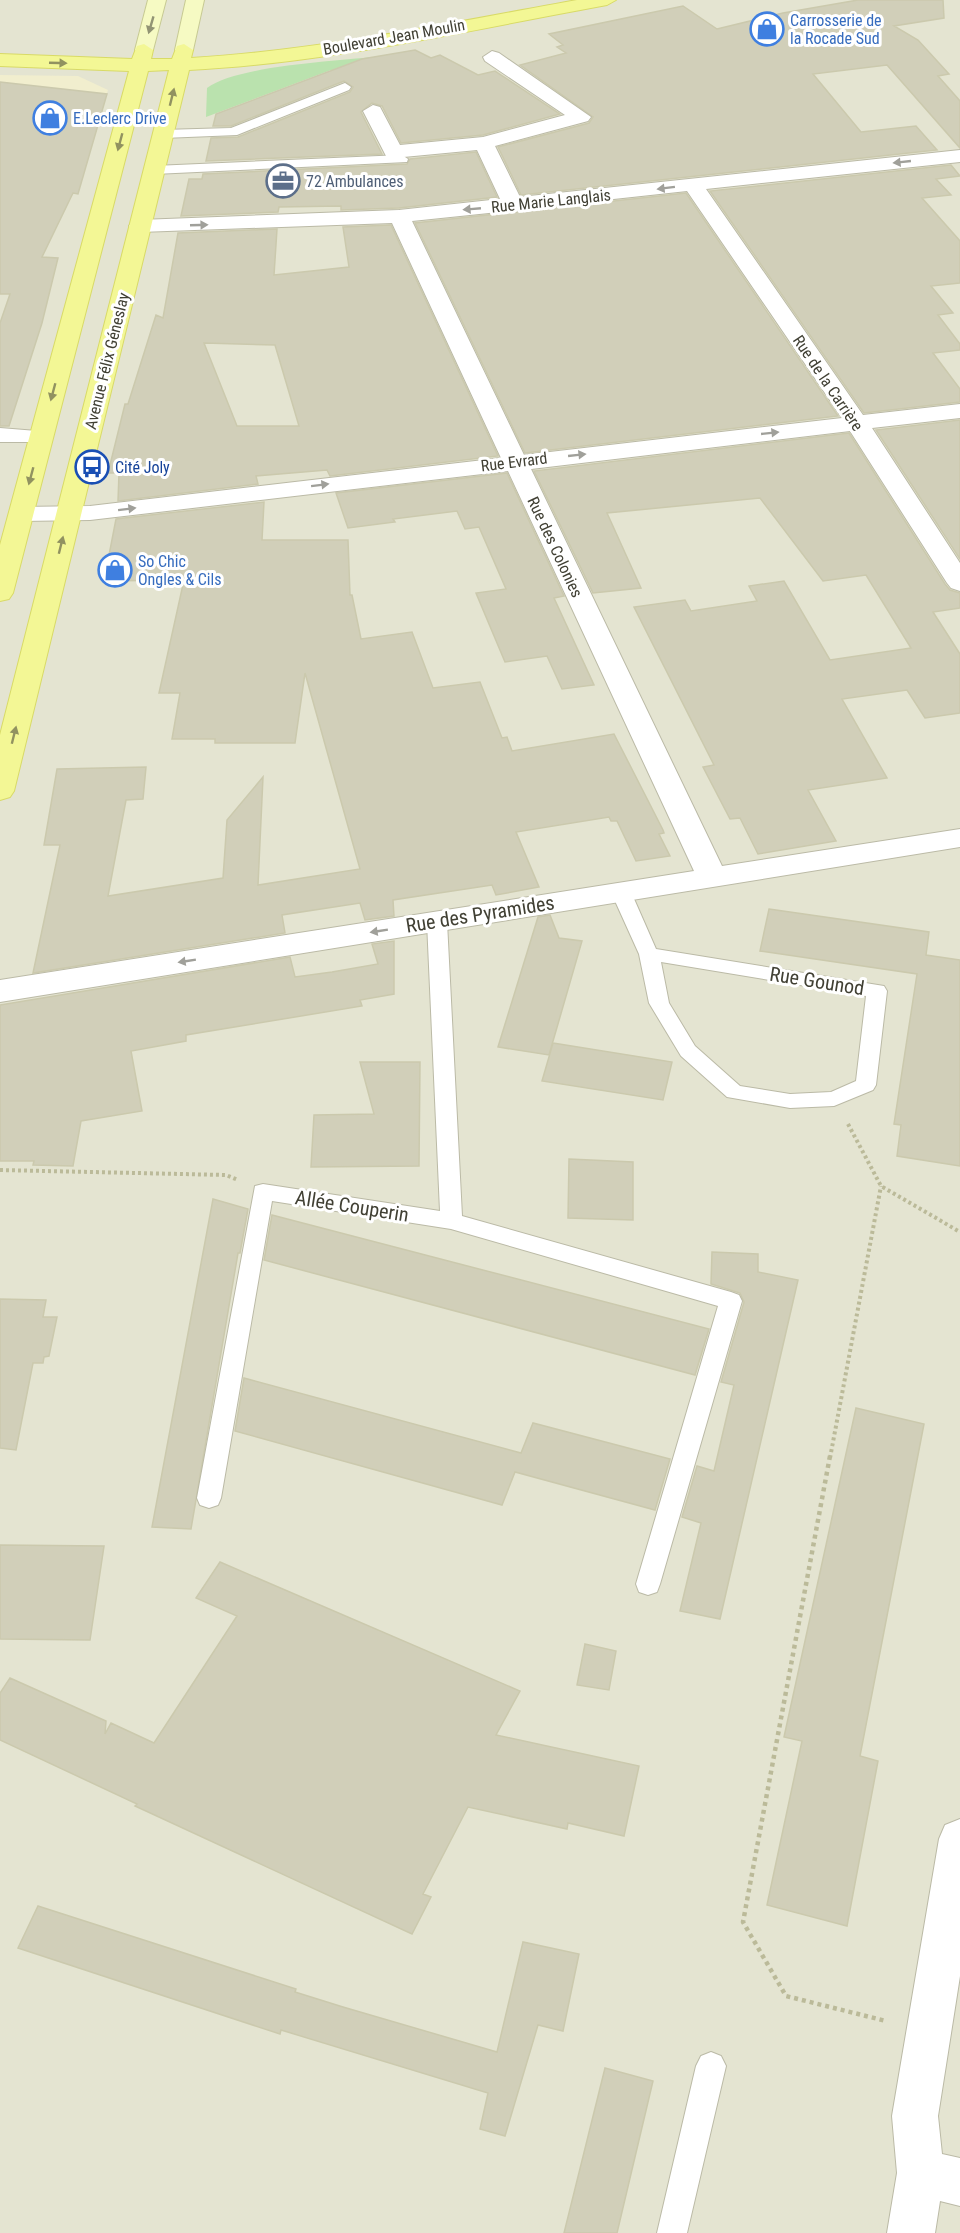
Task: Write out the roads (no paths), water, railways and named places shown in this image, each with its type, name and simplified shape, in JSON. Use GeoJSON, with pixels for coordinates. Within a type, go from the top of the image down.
{"type":"FeatureCollection","features":[{"type":"Feature","properties":{"kind":"main road"},"geometry":{"type":"LineString","coordinates":[[0,593],[158,0]]}},
{"type":"Feature","properties":{"kind":"main road","name":"Avenue Félix Géneslay"},"geometry":{"type":"LineString","coordinates":[[0,791],[195,0]]}},
{"type":"Feature","properties":{"kind":"main road","name":"Boulevard Jean Moulin"},"geometry":{"type":"LineString","coordinates":[[182,57],[329,35],[528,0]]}},
{"type":"Feature","properties":{"kind":"main road","name":"Boulevard Jean Moulin"},"geometry":{"type":"LineString","coordinates":[[182,57],[319,50],[607,0]]}},
{"type":"Feature","properties":{"kind":"main road"},"geometry":{"type":"LineString","coordinates":[[0,45],[141,57]]}},
{"type":"Feature","properties":{"kind":"main road"},"geometry":{"type":"LineString","coordinates":[[0,60],[182,57]]}},
{"type":"Feature","properties":{"kind":"street"},"geometry":{"type":"LineString","coordinates":[[373,111],[393,152],[484,143],[581,117],[492,57]]}},
{"type":"Feature","properties":{"kind":"street"},"geometry":{"type":"LineString","coordinates":[[484,143],[514,206]]}},
{"type":"Feature","properties":{"kind":"street","name":"Rue Marie Langlais"},"geometry":{"type":"LineString","coordinates":[[140,226],[399,216],[514,206],[960,156]]}},
{"type":"Feature","properties":{"kind":"street","name":"Rue de la Carrière"},"geometry":{"type":"LineString","coordinates":[[693,185],[858,423],[960,583]]}},
{"type":"Feature","properties":{"kind":"street","name":"Rue des Colonies"},"geometry":{"type":"LineString","coordinates":[[399,216],[712,877]]}},
{"type":"Feature","properties":{"kind":"street","name":"Rue Evrard"},"geometry":{"type":"LineString","coordinates":[[21,514],[69,515],[960,411]]}},
{"type":"Feature","properties":{"kind":"street"},"geometry":{"type":"LineString","coordinates":[[0,435],[41,437]]}},
{"type":"Feature","properties":{"kind":"street","name":"Rue des Pyramides"},"geometry":{"type":"LineString","coordinates":[[0,991],[960,838]]}},
{"type":"Feature","properties":{"kind":"street"},"geometry":{"type":"LineString","coordinates":[[911,2233],[940,2178],[915,2116],[960,1839]]}},
{"type":"Feature","properties":{"kind":"lane"},"geometry":{"type":"LineString","coordinates":[[163,134],[233,132],[345,87]]}},
{"type":"Feature","properties":{"kind":"lane"},"geometry":{"type":"LineString","coordinates":[[154,170],[402,159]]}},
{"type":"Feature","properties":{"kind":"lane","name":"Rue Gounod"},"geometry":{"type":"LineString","coordinates":[[621,892],[649,954],[659,1003],[688,1051],[734,1092],[790,1101],[834,1099],[866,1084],[877,990],[649,954]]}},
{"type":"Feature","properties":{"kind":"lane"},"geometry":{"type":"LineString","coordinates":[[437,921],[451,1221]]}},
{"type":"Feature","properties":{"kind":"lane","name":"Allée Couperin"},"geometry":{"type":"LineString","coordinates":[[209,1498],[263,1192],[451,1221],[731,1300],[648,1584]]}},
{"type":"Feature","properties":{"kind":"lane"},"geometry":{"type":"LineString","coordinates":[[672,2233],[711,2066]]}},
{"type":"Feature","properties":{"kind":"place","name":"Carrosserie de la Rocade Sud"},"geometry":{"type":"Point","coordinates":[767,29]}},
{"type":"Feature","properties":{"kind":"place","name":"E.Leclerc Drive"},"geometry":{"type":"Point","coordinates":[50,118]}},
{"type":"Feature","properties":{"kind":"place","name":"72 Ambulances"},"geometry":{"type":"Point","coordinates":[283,181]}},
{"type":"Feature","properties":{"kind":"place","name":"Cité Joly"},"geometry":{"type":"Point","coordinates":[92,467]}},
{"type":"Feature","properties":{"kind":"place","name":"So Chic Ongles & Cils"},"geometry":{"type":"Point","coordinates":[115,570]}}]}
